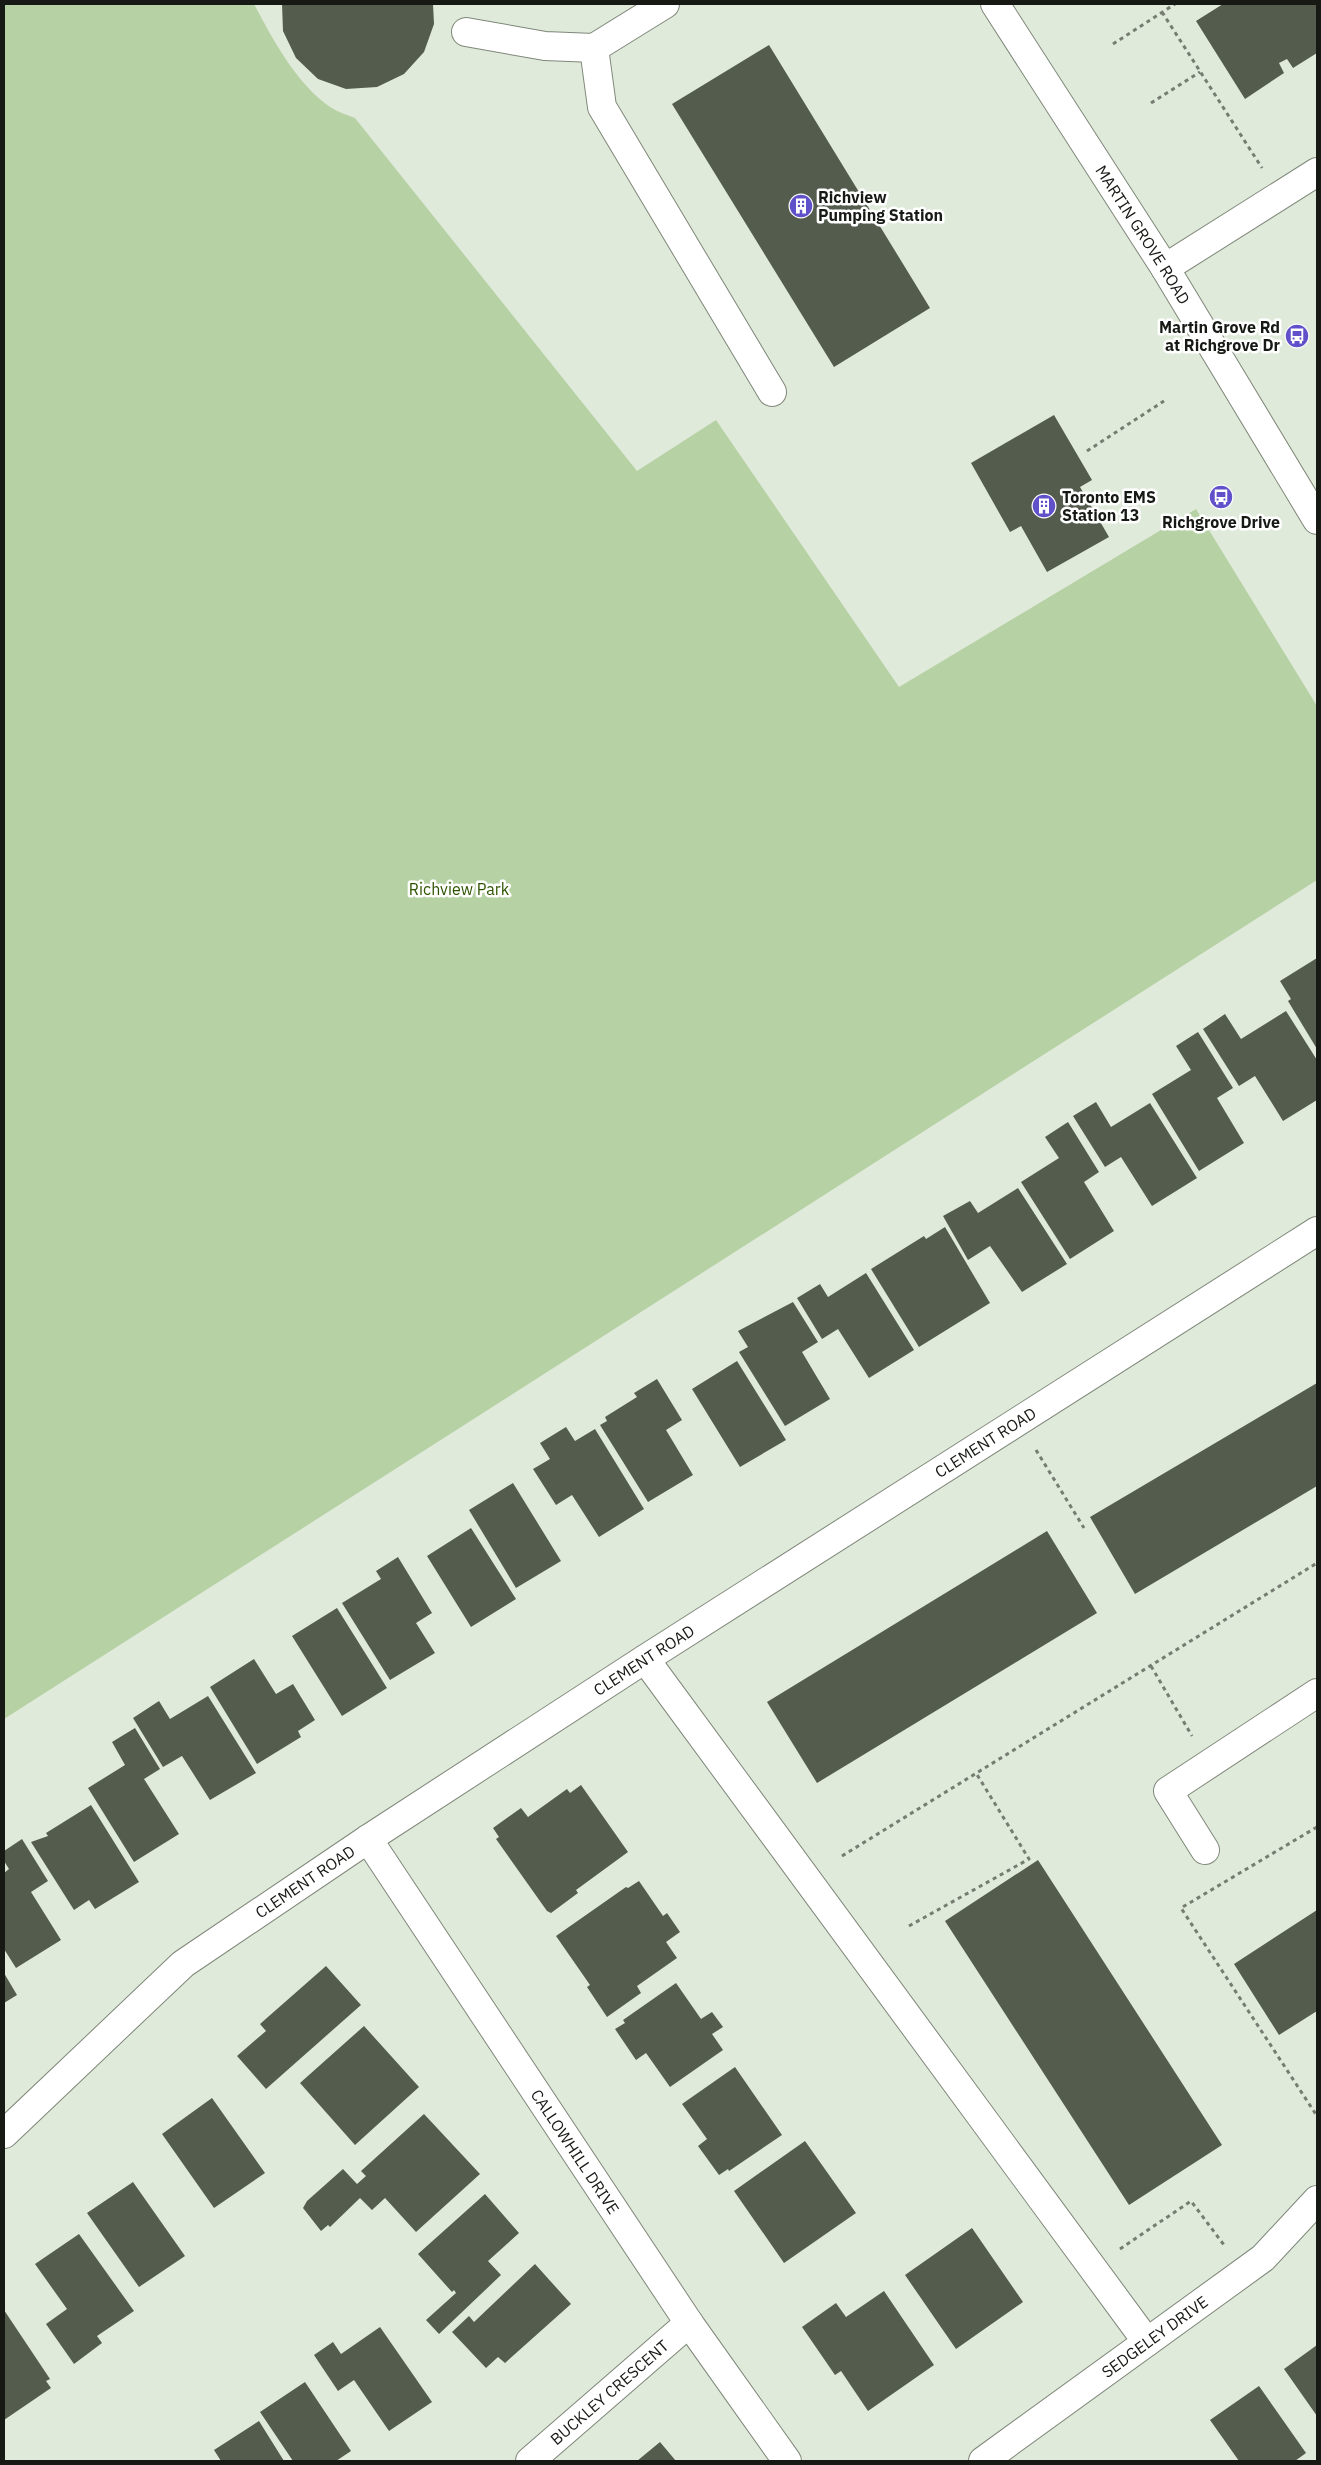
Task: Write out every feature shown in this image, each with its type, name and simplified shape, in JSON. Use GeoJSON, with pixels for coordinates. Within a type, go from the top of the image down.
{"type":"FeatureCollection","features":[{"type":"Feature","properties":{"kind":"street"},"geometry":{"type":"LineString","coordinates":[[466,32],[545,46],[594,48],[664,4]]}},
{"type":"Feature","properties":{"kind":"street","name":"MARTIN GROVE ROAD"},"geometry":{"type":"LineString","coordinates":[[995,4],[1165,268],[1317,520]]}},
{"type":"Feature","properties":{"kind":"street"},"geometry":{"type":"LineString","coordinates":[[594,48],[602,107],[772,392]]}},
{"type":"Feature","properties":{"kind":"street"},"geometry":{"type":"LineString","coordinates":[[1165,268],[1317,172]]}},
{"type":"Feature","properties":{"kind":"street","name":"CLEMENT ROAD"},"geometry":{"type":"LineString","coordinates":[[4,2134],[183,1964],[368,1839],[645,1659],[1317,1231]]}},
{"type":"Feature","properties":{"kind":"street"},"geometry":{"type":"LineString","coordinates":[[645,1659],[1147,2342]]}},
{"type":"Feature","properties":{"kind":"street"},"geometry":{"type":"LineString","coordinates":[[1205,1850],[1168,1791],[1317,1693]]}},
{"type":"Feature","properties":{"kind":"street","name":"CALLOWHILL DRIVE"},"geometry":{"type":"LineString","coordinates":[[368,1839],[689,2323],[786,2461]]}},
{"type":"Feature","properties":{"kind":"street","name":"SEDGELEY DRIVE"},"geometry":{"type":"LineString","coordinates":[[983,2461],[1263,2258],[1317,2200]]}},
{"type":"Feature","properties":{"kind":"street","name":"BUCKLEY CRESCENT"},"geometry":{"type":"LineString","coordinates":[[530,2461],[689,2323]]}},
{"type":"Feature","properties":{"kind":"path"},"geometry":{"type":"LineString","coordinates":[[1114,44],[1175,4]]}},
{"type":"Feature","properties":{"kind":"path"},"geometry":{"type":"LineString","coordinates":[[1162,12],[1280,196]]}},
{"type":"Feature","properties":{"kind":"path"},"geometry":{"type":"LineString","coordinates":[[1151,103],[1200,72]]}},
{"type":"Feature","properties":{"kind":"path"},"geometry":{"type":"LineString","coordinates":[[1087,451],[1164,401]]}},
{"type":"Feature","properties":{"kind":"path"},"geometry":{"type":"LineString","coordinates":[[1046,1466],[1084,1528]]}},
{"type":"Feature","properties":{"kind":"path"},"geometry":{"type":"LineString","coordinates":[[842,1856],[1317,1563]]}},
{"type":"Feature","properties":{"kind":"path"},"geometry":{"type":"LineString","coordinates":[[1151,1666],[1209,1764]]}},
{"type":"Feature","properties":{"kind":"path"},"geometry":{"type":"LineString","coordinates":[[909,1926],[1029,1859],[976,1773]]}},
{"type":"Feature","properties":{"kind":"path"},"geometry":{"type":"LineString","coordinates":[[1317,1827],[1181,1908],[1317,2116]]}},
{"type":"Feature","properties":{"kind":"path"},"geometry":{"type":"LineString","coordinates":[[1092,2268],[1191,2201],[1244,2272]]}},
{"type":"Feature","properties":{"kind":"green space","name":"Richview Park"},"geometry":{"type":"Polygon","coordinates":[[[4,4],[254,4],[277,46],[306,86],[330,107],[355,118],[637,471],[716,420],[899,687],[1196,509],[1317,706],[1317,880],[4,1719],[4,4]]]}},
{"type":"Feature","properties":{"kind":"building"},"geometry":{"type":"Polygon","coordinates":[[[282,4],[433,4],[434,24],[424,52],[404,74],[377,87],[346,89],[318,79],[296,58],[283,31],[282,4]]]}},
{"type":"Feature","properties":{"kind":"building"},"geometry":{"type":"Polygon","coordinates":[[[1223,4],[1317,4],[1317,53],[1293,68],[1287,59],[1279,63],[1284,73],[1245,99],[1196,21],[1223,4]]]}},
{"type":"Feature","properties":{"kind":"building","name":"Richview Pumping Station"},"geometry":{"type":"Polygon","coordinates":[[[769,45],[930,308],[834,367],[672,104],[769,45]]]}},
{"type":"Feature","properties":{"kind":"building","name":"Toronto EMS Station 13"},"geometry":{"type":"Polygon","coordinates":[[[1054,415],[1092,480],[1080,487],[1109,537],[1047,572],[1021,526],[1010,532],[971,463],[1054,415]]]}},
{"type":"Feature","properties":{"kind":"building"},"geometry":{"type":"Polygon","coordinates":[[[1317,958],[1317,1049],[1288,1001],[1291,999],[1280,981],[1317,958]]]}},
{"type":"Feature","properties":{"kind":"building"},"geometry":{"type":"Polygon","coordinates":[[[1286,1011],[1317,1060],[1317,1100],[1283,1121],[1255,1076],[1239,1086],[1203,1029],[1225,1014],[1241,1039],[1286,1011]]]}},
{"type":"Feature","properties":{"kind":"building"},"geometry":{"type":"Polygon","coordinates":[[[1198,1032],[1233,1088],[1217,1098],[1244,1143],[1199,1171],[1152,1094],[1191,1070],[1176,1046],[1198,1032]]]}},
{"type":"Feature","properties":{"kind":"building"},"geometry":{"type":"Polygon","coordinates":[[[1096,1102],[1111,1127],[1150,1103],[1197,1178],[1152,1206],[1121,1157],[1105,1167],[1073,1116],[1096,1102]]]}},
{"type":"Feature","properties":{"kind":"building"},"geometry":{"type":"Polygon","coordinates":[[[1068,1122],[1099,1172],[1084,1182],[1114,1231],[1070,1259],[1021,1182],[1059,1158],[1045,1137],[1068,1122]]]}},
{"type":"Feature","properties":{"kind":"building"},"geometry":{"type":"Polygon","coordinates":[[[1018,1188],[1067,1264],[1022,1292],[990,1246],[968,1260],[943,1216],[970,1201],[978,1213],[1018,1188]]]}},
{"type":"Feature","properties":{"kind":"building"},"geometry":{"type":"Polygon","coordinates":[[[945,1227],[990,1303],[919,1347],[871,1269],[924,1236],[926,1239],[945,1227]]]}},
{"type":"Feature","properties":{"kind":"building"},"geometry":{"type":"Polygon","coordinates":[[[866,1273],[914,1350],[869,1378],[838,1329],[822,1339],[797,1298],[820,1284],[828,1297],[866,1273]]]}},
{"type":"Feature","properties":{"kind":"building"},"geometry":{"type":"Polygon","coordinates":[[[793,1302],[818,1342],[802,1352],[830,1399],[785,1426],[739,1352],[748,1347],[738,1331],[793,1302]]]}},
{"type":"Feature","properties":{"kind":"building"},"geometry":{"type":"Polygon","coordinates":[[[737,1361],[786,1440],[740,1467],[692,1389],[737,1361]]]}},
{"type":"Feature","properties":{"kind":"building"},"geometry":{"type":"Polygon","coordinates":[[[657,1379],[682,1420],[666,1430],[693,1475],[648,1502],[600,1425],[607,1421],[605,1417],[637,1397],[634,1393],[657,1379]]]}},
{"type":"Feature","properties":{"kind":"building"},"geometry":{"type":"Polygon","coordinates":[[[1317,1383],[1317,1486],[1135,1594],[1090,1517],[1317,1383]]]}},
{"type":"Feature","properties":{"kind":"building"},"geometry":{"type":"Polygon","coordinates":[[[566,1427],[575,1441],[595,1429],[644,1509],[599,1537],[572,1495],[556,1505],[533,1469],[550,1459],[540,1443],[566,1427]]]}},
{"type":"Feature","properties":{"kind":"building"},"geometry":{"type":"Polygon","coordinates":[[[513,1483],[561,1561],[516,1588],[469,1510],[513,1483]]]}},
{"type":"Feature","properties":{"kind":"building"},"geometry":{"type":"Polygon","coordinates":[[[471,1528],[516,1599],[471,1627],[427,1556],[471,1528]]]}},
{"type":"Feature","properties":{"kind":"building"},"geometry":{"type":"Polygon","coordinates":[[[1047,1531],[1097,1613],[817,1783],[767,1702],[1047,1531]]]}},
{"type":"Feature","properties":{"kind":"building"},"geometry":{"type":"Polygon","coordinates":[[[398,1557],[432,1613],[416,1623],[435,1653],[390,1680],[342,1603],[381,1579],[376,1571],[398,1557]]]}},
{"type":"Feature","properties":{"kind":"building"},"geometry":{"type":"Polygon","coordinates":[[[337,1608],[387,1688],[342,1716],[292,1636],[337,1608]]]}},
{"type":"Feature","properties":{"kind":"building"},"geometry":{"type":"Polygon","coordinates":[[[254,1659],[276,1694],[293,1684],[315,1720],[298,1731],[301,1737],[257,1764],[210,1687],[254,1659]]]}},
{"type":"Feature","properties":{"kind":"building"},"geometry":{"type":"Polygon","coordinates":[[[208,1696],[256,1773],[210,1800],[182,1756],[163,1767],[133,1718],[159,1701],[170,1719],[208,1696]]]}},
{"type":"Feature","properties":{"kind":"building"},"geometry":{"type":"Polygon","coordinates":[[[135,1728],[160,1769],[144,1779],[179,1834],[134,1862],[88,1788],[125,1765],[112,1742],[135,1728]]]}},
{"type":"Feature","properties":{"kind":"building"},"geometry":{"type":"Polygon","coordinates":[[[581,1785],[628,1852],[576,1890],[578,1893],[551,1913],[547,1911],[496,1839],[499,1837],[493,1828],[521,1808],[528,1817],[567,1789],[570,1793],[581,1785]]]}},
{"type":"Feature","properties":{"kind":"building"},"geometry":{"type":"Polygon","coordinates":[[[91,1805],[139,1882],[95,1909],[89,1900],[74,1910],[31,1842],[48,1836],[46,1833],[91,1805]]]}},
{"type":"Feature","properties":{"kind":"building"},"geometry":{"type":"Polygon","coordinates":[[[22,1839],[48,1881],[31,1892],[61,1940],[16,1968],[4,1949],[4,1873],[9,1869],[4,1861],[4,1851],[22,1839]]]}},
{"type":"Feature","properties":{"kind":"building"},"geometry":{"type":"Polygon","coordinates":[[[1038,1860],[1222,2145],[1129,2205],[945,1921],[1038,1860]]]}},
{"type":"Feature","properties":{"kind":"building"},"geometry":{"type":"Polygon","coordinates":[[[639,1881],[663,1916],[667,1913],[680,1932],[666,1942],[677,1958],[637,1986],[641,1993],[607,2017],[587,1987],[590,1985],[556,1936],[626,1887],[628,1888],[639,1881]]]}},
{"type":"Feature","properties":{"kind":"building"},"geometry":{"type":"Polygon","coordinates":[[[1317,1910],[1317,2011],[1279,2035],[1234,1964],[1317,1910]]]}},
{"type":"Feature","properties":{"kind":"building"},"geometry":{"type":"Polygon","coordinates":[[[326,1966],[361,2005],[266,2089],[237,2056],[266,2031],[260,2024],[326,1966]]]}},
{"type":"Feature","properties":{"kind":"building"},"geometry":{"type":"Polygon","coordinates":[[[4,1973],[17,1995],[4,2003],[4,1973]]]}},
{"type":"Feature","properties":{"kind":"building"},"geometry":{"type":"Polygon","coordinates":[[[676,1983],[701,2019],[712,2012],[723,2027],[712,2034],[723,2050],[670,2087],[646,2053],[636,2060],[615,2029],[625,2023],[623,2020],[676,1983]]]}},
{"type":"Feature","properties":{"kind":"building"},"geometry":{"type":"Polygon","coordinates":[[[364,2026],[419,2087],[355,2145],[300,2083],[364,2026]]]}},
{"type":"Feature","properties":{"kind":"building"},"geometry":{"type":"Polygon","coordinates":[[[735,2067],[782,2135],[729,2171],[728,2169],[719,2175],[698,2146],[707,2139],[682,2104],[735,2067]]]}},
{"type":"Feature","properties":{"kind":"building"},"geometry":{"type":"Polygon","coordinates":[[[212,2098],[265,2173],[214,2208],[162,2134],[212,2098]]]}},
{"type":"Feature","properties":{"kind":"building"},"geometry":{"type":"Polygon","coordinates":[[[424,2114],[480,2174],[416,2232],[385,2198],[372,2210],[360,2198],[330,2227],[328,2225],[321,2231],[303,2208],[307,2201],[343,2169],[357,2184],[366,2176],[361,2171],[424,2114]]]}},
{"type":"Feature","properties":{"kind":"building"},"geometry":{"type":"Polygon","coordinates":[[[805,2141],[856,2213],[784,2263],[734,2191],[805,2141]]]}},
{"type":"Feature","properties":{"kind":"building"},"geometry":{"type":"Polygon","coordinates":[[[133,2182],[185,2256],[139,2287],[87,2213],[133,2182]]]}},
{"type":"Feature","properties":{"kind":"building"},"geometry":{"type":"Polygon","coordinates":[[[485,2194],[519,2233],[488,2261],[501,2275],[439,2334],[426,2320],[456,2293],[454,2290],[452,2292],[418,2254],[485,2194]]]}},
{"type":"Feature","properties":{"kind":"building"},"geometry":{"type":"Polygon","coordinates":[[[972,2228],[1023,2302],[956,2349],[905,2275],[972,2228]]]}},
{"type":"Feature","properties":{"kind":"building"},"geometry":{"type":"Polygon","coordinates":[[[79,2234],[134,2311],[97,2336],[102,2343],[74,2364],[46,2324],[67,2309],[35,2264],[79,2234]]]}},
{"type":"Feature","properties":{"kind":"building"},"geometry":{"type":"Polygon","coordinates":[[[535,2264],[571,2304],[505,2363],[498,2357],[486,2368],[452,2332],[469,2316],[474,2322],[535,2264]]]}},
{"type":"Feature","properties":{"kind":"building"},"geometry":{"type":"Polygon","coordinates":[[[884,2291],[934,2365],[868,2411],[841,2371],[835,2375],[802,2327],[836,2303],[846,2317],[884,2291]]]}},
{"type":"Feature","properties":{"kind":"building"},"geometry":{"type":"Polygon","coordinates":[[[4,2310],[50,2379],[46,2381],[51,2388],[4,2420],[4,2310]]]}},
{"type":"Feature","properties":{"kind":"building"},"geometry":{"type":"Polygon","coordinates":[[[380,2327],[432,2402],[389,2431],[354,2380],[338,2391],[314,2355],[333,2342],[341,2354],[380,2327]]]}},
{"type":"Feature","properties":{"kind":"building"},"geometry":{"type":"Polygon","coordinates":[[[1317,2345],[1317,2416],[1284,2369],[1317,2345]]]}},
{"type":"Feature","properties":{"kind":"building"},"geometry":{"type":"Polygon","coordinates":[[[305,2382],[351,2451],[336,2461],[293,2461],[260,2412],[305,2382]]]}},
{"type":"Feature","properties":{"kind":"building"},"geometry":{"type":"Polygon","coordinates":[[[1259,2386],[1306,2453],[1295,2461],[1239,2461],[1210,2420],[1259,2386]]]}},
{"type":"Feature","properties":{"kind":"building"},"geometry":{"type":"Polygon","coordinates":[[[259,2421],[284,2461],[221,2461],[214,2450],[259,2421]]]}},
{"type":"Feature","properties":{"kind":"building"},"geometry":{"type":"Polygon","coordinates":[[[660,2442],[676,2461],[637,2461],[660,2442]]]}},
{"type":"Feature","properties":{"kind":"place","name":"Richview Pumping Station"},"geometry":{"type":"Point","coordinates":[801,206]}},
{"type":"Feature","properties":{"kind":"place","name":"Martin Grove Rd at Richgrove Dr"},"geometry":{"type":"Point","coordinates":[1297,336]}},
{"type":"Feature","properties":{"kind":"place","name":"Richgrove Drive"},"geometry":{"type":"Point","coordinates":[1221,497]}},
{"type":"Feature","properties":{"kind":"place","name":"Toronto EMS Station 13"},"geometry":{"type":"Point","coordinates":[1044,506]}}]}
